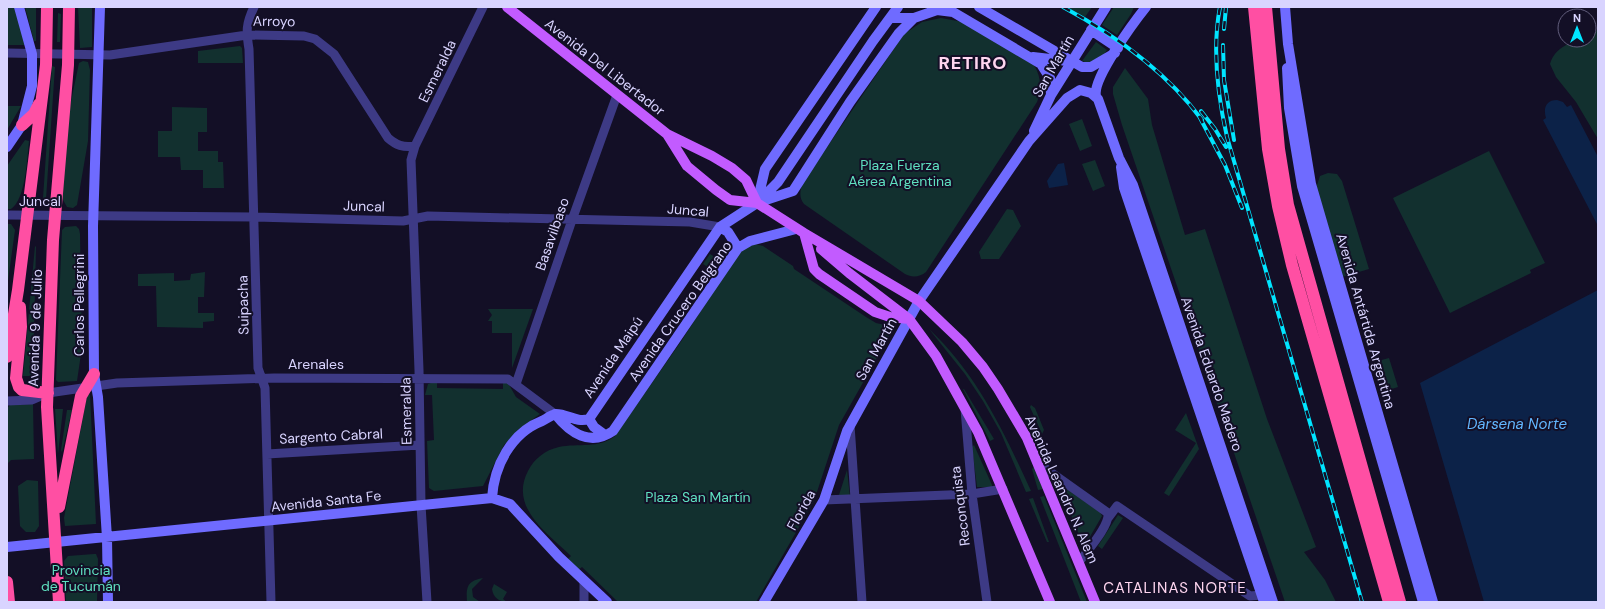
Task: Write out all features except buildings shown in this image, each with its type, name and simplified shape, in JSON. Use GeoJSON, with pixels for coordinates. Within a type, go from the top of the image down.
{"type":"FeatureCollection","features":[{"type":"Feature","properties":{"kind":"highway","name":"Avenida 9 de Julio"},"geometry":{"type":"LineString","coordinates":[[7,357],[18,290],[47,54],[47,7]]}},
{"type":"Feature","properties":{"kind":"highway","name":"Avenida 9 de Julio"},"geometry":{"type":"LineString","coordinates":[[59,602],[48,393],[54,215],[68,55],[69,7]]}},
{"type":"Feature","properties":{"kind":"highway"},"geometry":{"type":"LineString","coordinates":[[1254,7],[1268,148],[1278,206],[1292,265],[1389,602]]}},
{"type":"Feature","properties":{"kind":"highway"},"geometry":{"type":"LineString","coordinates":[[1266,7],[1279,149],[1288,205],[1400,602]]}},
{"type":"Feature","properties":{"kind":"highway"},"geometry":{"type":"LineString","coordinates":[[22,126],[34,114],[41,100]]}},
{"type":"Feature","properties":{"kind":"highway"},"geometry":{"type":"LineString","coordinates":[[18,290],[21,327],[16,382],[22,390],[48,393]]}},
{"type":"Feature","properties":{"kind":"highway"},"geometry":{"type":"LineString","coordinates":[[56,524],[81,396],[94,374]]}},
{"type":"Feature","properties":{"kind":"highway"},"geometry":{"type":"LineString","coordinates":[[7,582],[9,602]]}},
{"type":"Feature","properties":{"kind":"main road"},"geometry":{"type":"LineString","coordinates":[[7,147],[22,126],[32,86],[32,54],[19,7]]}},
{"type":"Feature","properties":{"kind":"main road","name":"Carlos Pellegrini"},"geometry":{"type":"LineString","coordinates":[[100,7],[93,216],[94,374],[97,387],[107,538],[108,602]]}},
{"type":"Feature","properties":{"kind":"main road","name":"Avenida Del Libertador"},"geometry":{"type":"LineString","coordinates":[[507,7],[667,134],[712,156],[732,168],[746,180],[757,203]]}},
{"type":"Feature","properties":{"kind":"main road"},"geometry":{"type":"LineString","coordinates":[[757,203],[765,169],[876,7]]}},
{"type":"Feature","properties":{"kind":"main road"},"geometry":{"type":"LineString","coordinates":[[757,203],[778,182],[898,7]]}},
{"type":"Feature","properties":{"kind":"main road"},"geometry":{"type":"LineString","coordinates":[[979,7],[1071,62],[1082,67],[1089,67],[1117,50]]}},
{"type":"Feature","properties":{"kind":"main road","name":"San Martín"},"geometry":{"type":"LineString","coordinates":[[1029,142],[1051,95],[1106,7]]}},
{"type":"Feature","properties":{"kind":"main road","name":"Avenida Antártida Argentina"},"geometry":{"type":"LineString","coordinates":[[1285,7],[1288,44],[1311,184],[1433,602]]}},
{"type":"Feature","properties":{"kind":"main road"},"geometry":{"type":"LineString","coordinates":[[1096,96],[1097,82],[1143,9]]}},
{"type":"Feature","properties":{"kind":"main road"},"geometry":{"type":"LineString","coordinates":[[890,18],[914,18],[931,11],[953,12],[1041,64],[1047,70],[1050,81],[1051,95]]}},
{"type":"Feature","properties":{"kind":"main road"},"geometry":{"type":"LineString","coordinates":[[890,18],[895,26],[895,39]]}},
{"type":"Feature","properties":{"kind":"main road"},"geometry":{"type":"LineString","coordinates":[[757,203],[793,191],[850,102],[895,39],[914,18]]}},
{"type":"Feature","properties":{"kind":"main road"},"geometry":{"type":"LineString","coordinates":[[1091,30],[1117,50]]}},
{"type":"Feature","properties":{"kind":"main road","name":"Avenida Antártida Argentina"},"geometry":{"type":"LineString","coordinates":[[1288,44],[1287,90],[1302,186],[1423,602]]}},
{"type":"Feature","properties":{"kind":"main road"},"geometry":{"type":"LineString","coordinates":[[1030,57],[1071,62]]}},
{"type":"Feature","properties":{"kind":"main road","name":"San Martín"},"geometry":{"type":"LineString","coordinates":[[850,425],[920,301],[1029,142],[1075,91],[1083,90],[1096,96]]}},
{"type":"Feature","properties":{"kind":"main road","name":"Avenida Eduardo Madero"},"geometry":{"type":"LineString","coordinates":[[1096,96],[1119,158],[1133,185],[1273,602]]}},
{"type":"Feature","properties":{"kind":"main road","name":"Avenida Del Libertador"},"geometry":{"type":"LineString","coordinates":[[667,134],[687,166],[730,200],[757,203],[800,231],[920,301]]}},
{"type":"Feature","properties":{"kind":"main road","name":"Avenida Eduardo Madero"},"geometry":{"type":"LineString","coordinates":[[1119,158],[1124,188],[1263,599]]}},
{"type":"Feature","properties":{"kind":"main road","name":"Avenida Maipú"},"geometry":{"type":"LineString","coordinates":[[556,414],[582,421],[589,419],[720,227],[757,203]]}},
{"type":"Feature","properties":{"kind":"main road"},"geometry":{"type":"LineString","coordinates":[[720,227],[728,232],[738,248]]}},
{"type":"Feature","properties":{"kind":"main road"},"geometry":{"type":"LineString","coordinates":[[800,231],[814,268],[819,274],[875,312],[890,317],[909,319],[936,356],[965,406],[1003,489],[1050,602]]}},
{"type":"Feature","properties":{"kind":"main road","name":"Avenida Del Libertador"},"geometry":{"type":"LineString","coordinates":[[800,231],[849,273],[909,319]]}},
{"type":"Feature","properties":{"kind":"main road","name":"Avenida Crucero Belgrano"},"geometry":{"type":"LineString","coordinates":[[605,435],[616,428],[738,248],[750,241],[800,231]]}},
{"type":"Feature","properties":{"kind":"main road","name":"Avenida Leandro N. Alem"},"geometry":{"type":"LineString","coordinates":[[920,301],[946,326],[983,367],[1014,415],[1039,464],[1095,602]]}},
{"type":"Feature","properties":{"kind":"main road"},"geometry":{"type":"LineString","coordinates":[[492,498],[495,477],[501,462],[514,440],[538,422],[556,414]]}},
{"type":"Feature","properties":{"kind":"main road","name":"Arenales"},"geometry":{"type":"LineString","coordinates":[[556,414],[565,427],[581,436],[597,438],[605,435]]}},
{"type":"Feature","properties":{"kind":"main road"},"geometry":{"type":"LineString","coordinates":[[589,419],[594,427],[605,435]]}},
{"type":"Feature","properties":{"kind":"main road","name":"Florida"},"geometry":{"type":"LineString","coordinates":[[764,602],[824,500],[850,425]]}},
{"type":"Feature","properties":{"kind":"main road","name":"Avenida Santa Fe"},"geometry":{"type":"LineString","coordinates":[[7,547],[492,498],[510,504],[606,602]]}},
{"type":"Feature","properties":{"kind":"street","name":"Suipacha"},"geometry":{"type":"LineString","coordinates":[[254,7],[247,22],[247,35],[249,49],[255,217],[258,368],[265,388],[271,602]]}},
{"type":"Feature","properties":{"kind":"street","name":"Esmeralda"},"geometry":{"type":"LineString","coordinates":[[415,146],[483,7]]}},
{"type":"Feature","properties":{"kind":"street","name":"Arroyo"},"geometry":{"type":"LineString","coordinates":[[7,53],[99,55],[247,35],[299,35],[315,39],[326,46],[334,54],[388,138],[394,143],[403,147],[415,146]]}},
{"type":"Feature","properties":{"kind":"street","name":"Basavilbaso"},"geometry":{"type":"LineString","coordinates":[[516,384],[572,220],[617,95]]}},
{"type":"Feature","properties":{"kind":"street"},"geometry":{"type":"LineString","coordinates":[[413,219],[412,160],[415,146]]}},
{"type":"Feature","properties":{"kind":"street","name":"Juncal"},"geometry":{"type":"LineString","coordinates":[[7,215],[255,217],[403,221],[428,216],[690,222],[720,227]]}},
{"type":"Feature","properties":{"kind":"street","name":"Esmeralda"},"geometry":{"type":"LineString","coordinates":[[413,219],[419,378],[421,504],[427,602]]}},
{"type":"Feature","properties":{"kind":"street","name":"Arenales"},"geometry":{"type":"LineString","coordinates":[[7,401],[32,400],[48,393],[84,389],[117,383],[261,378],[508,378],[556,414]]}},
{"type":"Feature","properties":{"kind":"street","name":"Reconquista"},"geometry":{"type":"LineString","coordinates":[[965,406],[972,494],[987,602]]}},
{"type":"Feature","properties":{"kind":"street"},"geometry":{"type":"LineString","coordinates":[[850,425],[862,602]]}},
{"type":"Feature","properties":{"kind":"street","name":"Sargento Cabral"},"geometry":{"type":"LineString","coordinates":[[267,454],[420,445]]}},
{"type":"Feature","properties":{"kind":"street"},"geometry":{"type":"LineString","coordinates":[[1039,464],[1102,507],[1108,513],[1108,518]]}},
{"type":"Feature","properties":{"kind":"street"},"geometry":{"type":"LineString","coordinates":[[824,500],[972,494],[1003,489]]}},
{"type":"Feature","properties":{"kind":"street"},"geometry":{"type":"LineString","coordinates":[[1079,562],[1105,526],[1108,518],[1117,506],[1250,596],[1263,599]]}},
{"type":"Feature","properties":{"kind":"street"},"geometry":{"type":"LineString","coordinates":[[584,581],[584,602]]}},
{"type":"Feature","properties":{"kind":"green space"},"geometry":{"type":"Polygon","coordinates":[[[7,7],[16,7],[27,45],[7,45],[7,7]]]}},
{"type":"Feature","properties":{"kind":"green space"},"geometry":{"type":"Polygon","coordinates":[[[25,7],[36,7],[36,41],[34,41],[25,7]]]}},
{"type":"Feature","properties":{"kind":"green space"},"geometry":{"type":"Polygon","coordinates":[[[78,7],[92,7],[92,47],[80,48],[78,7]]]}},
{"type":"Feature","properties":{"kind":"green space"},"geometry":{"type":"Polygon","coordinates":[[[1067,7],[1092,7],[1085,17],[1067,7]]]}},
{"type":"Feature","properties":{"kind":"green space"},"geometry":{"type":"Polygon","coordinates":[[[1114,7],[1134,7],[1117,35],[1102,25],[1114,7]]]}},
{"type":"Feature","properties":{"kind":"green space"},"geometry":{"type":"Polygon","coordinates":[[[58,13],[61,14],[60,42],[57,42],[58,13]]]}},
{"type":"Feature","properties":{"kind":"green space","name":"Plaza Fuerza Aérea Argentina"},"geometry":{"type":"Polygon","coordinates":[[[941,18],[963,22],[1034,65],[1039,78],[1040,93],[1037,102],[926,272],[921,275],[913,276],[905,274],[804,204],[801,199],[800,192],[802,184],[904,34],[922,22],[941,18]]]}},
{"type":"Feature","properties":{"kind":"green space"},"geometry":{"type":"Polygon","coordinates":[[[1597,30],[1598,139],[1576,102],[1556,77],[1550,64],[1552,58],[1562,48],[1597,48],[1597,30]]]}},
{"type":"Feature","properties":{"kind":"green space"},"geometry":{"type":"Polygon","coordinates":[[[1096,42],[1107,50],[1101,59],[1088,63],[1082,61],[1096,42]]]}},
{"type":"Feature","properties":{"kind":"green space"},"geometry":{"type":"Polygon","coordinates":[[[240,46],[242,48],[243,63],[198,63],[198,51],[240,46]]]}},
{"type":"Feature","properties":{"kind":"green space"},"geometry":{"type":"Polygon","coordinates":[[[83,61],[88,62],[90,70],[88,141],[77,205],[73,208],[67,207],[62,198],[69,111],[79,63],[83,61]]]}},
{"type":"Feature","properties":{"kind":"green space"},"geometry":{"type":"Polygon","coordinates":[[[52,66],[55,67],[46,199],[43,198],[52,66]]]}},
{"type":"Feature","properties":{"kind":"green space"},"geometry":{"type":"Polygon","coordinates":[[[1125,68],[1148,99],[1152,125],[1185,235],[1205,229],[1267,419],[1316,547],[1304,552],[1325,580],[1336,602],[1285,602],[1122,125],[1113,94],[1113,87],[1125,68]]]}},
{"type":"Feature","properties":{"kind":"green space"},"geometry":{"type":"Polygon","coordinates":[[[7,106],[21,106],[7,130],[7,106]]]}},
{"type":"Feature","properties":{"kind":"green space"},"geometry":{"type":"Polygon","coordinates":[[[172,107],[207,108],[207,132],[198,132],[198,151],[218,151],[218,162],[223,162],[224,188],[203,188],[203,170],[181,170],[180,157],[158,157],[158,131],[172,131],[172,107]]]}},
{"type":"Feature","properties":{"kind":"green space"},"geometry":{"type":"Polygon","coordinates":[[[1082,119],[1092,146],[1080,151],[1069,124],[1082,119]]]}},
{"type":"Feature","properties":{"kind":"green space"},"geometry":{"type":"Polygon","coordinates":[[[25,140],[29,141],[23,188],[16,204],[11,209],[7,209],[7,166],[25,140]]]}},
{"type":"Feature","properties":{"kind":"green space"},"geometry":{"type":"Polygon","coordinates":[[[1489,151],[1545,263],[1530,270],[1531,273],[1450,313],[1393,198],[1489,151]]]}},
{"type":"Feature","properties":{"kind":"green space"},"geometry":{"type":"Polygon","coordinates":[[[1095,160],[1105,186],[1093,191],[1082,164],[1095,160]]]}},
{"type":"Feature","properties":{"kind":"green space"},"geometry":{"type":"Polygon","coordinates":[[[1328,173],[1337,174],[1342,181],[1369,269],[1342,277],[1316,188],[1320,176],[1328,173]]]}},
{"type":"Feature","properties":{"kind":"green space"},"geometry":{"type":"Polygon","coordinates":[[[1007,209],[1013,210],[1021,226],[999,259],[981,259],[979,252],[1007,209]]]}},
{"type":"Feature","properties":{"kind":"green space"},"geometry":{"type":"Polygon","coordinates":[[[7,224],[11,224],[15,230],[7,288],[7,224]]]}},
{"type":"Feature","properties":{"kind":"green space"},"geometry":{"type":"Polygon","coordinates":[[[76,226],[79,229],[80,234],[82,347],[77,381],[58,382],[56,380],[62,230],[65,227],[76,226]]]}},
{"type":"Feature","properties":{"kind":"green space","name":"Plaza San Martín"},"geometry":{"type":"Polygon","coordinates":[[[755,244],[763,246],[793,266],[794,269],[866,317],[876,323],[889,326],[891,333],[839,425],[814,501],[756,602],[618,602],[582,567],[577,571],[567,560],[571,556],[551,538],[533,518],[527,508],[523,496],[523,484],[533,463],[549,450],[566,446],[602,443],[615,436],[682,340],[740,250],[755,244]]]}},
{"type":"Feature","properties":{"kind":"green space"},"geometry":{"type":"Polygon","coordinates":[[[35,246],[33,376],[23,376],[35,246]]]}},
{"type":"Feature","properties":{"kind":"green space"},"geometry":{"type":"Polygon","coordinates":[[[710,254],[718,259],[711,269],[703,264],[710,254]]]}},
{"type":"Feature","properties":{"kind":"green space"},"geometry":{"type":"Polygon","coordinates":[[[205,272],[204,297],[198,297],[198,313],[214,313],[214,321],[203,322],[203,328],[157,327],[156,286],[138,286],[138,274],[174,273],[174,281],[190,280],[191,274],[205,272]]]}},
{"type":"Feature","properties":{"kind":"green space"},"geometry":{"type":"Polygon","coordinates":[[[488,309],[533,309],[512,368],[512,333],[492,333],[492,321],[488,321],[492,315],[488,309]]]}},
{"type":"Feature","properties":{"kind":"green space"},"geometry":{"type":"Polygon","coordinates":[[[929,329],[946,346],[975,384],[1000,426],[1031,491],[1026,492],[1001,433],[983,401],[965,374],[929,329]]]}},
{"type":"Feature","properties":{"kind":"green space"},"geometry":{"type":"Polygon","coordinates":[[[1389,358],[1398,387],[1382,392],[1374,362],[1389,358]]]}},
{"type":"Feature","properties":{"kind":"green space"},"geometry":{"type":"Polygon","coordinates":[[[437,381],[437,388],[503,389],[503,382],[508,383],[516,397],[540,414],[519,429],[504,445],[483,486],[434,491],[429,488],[427,441],[434,440],[432,395],[425,395],[428,384],[437,381]]]}},
{"type":"Feature","properties":{"kind":"green space"},"geometry":{"type":"Polygon","coordinates":[[[964,389],[994,439],[990,441],[964,389]]]}},
{"type":"Feature","properties":{"kind":"green space"},"geometry":{"type":"Polygon","coordinates":[[[90,394],[96,524],[65,526],[64,518],[87,396],[90,394]]]}},
{"type":"Feature","properties":{"kind":"green space"},"geometry":{"type":"Polygon","coordinates":[[[33,404],[34,459],[11,460],[8,463],[7,408],[10,405],[33,404]]]}},
{"type":"Feature","properties":{"kind":"green space"},"geometry":{"type":"Polygon","coordinates":[[[1031,405],[1035,408],[1044,430],[1042,434],[1030,407],[1031,405]]]}},
{"type":"Feature","properties":{"kind":"green space"},"geometry":{"type":"Polygon","coordinates":[[[55,409],[63,409],[58,454],[55,409]]]}},
{"type":"Feature","properties":{"kind":"green space"},"geometry":{"type":"Polygon","coordinates":[[[67,410],[72,410],[62,452],[61,450],[67,410]]]}},
{"type":"Feature","properties":{"kind":"green space"},"geometry":{"type":"Polygon","coordinates":[[[1186,413],[1199,449],[1169,496],[1164,493],[1196,443],[1175,430],[1186,413]]]}},
{"type":"Feature","properties":{"kind":"green space"},"geometry":{"type":"Polygon","coordinates":[[[974,445],[992,487],[977,487],[972,447],[974,445]]]}},
{"type":"Feature","properties":{"kind":"green space"},"geometry":{"type":"Polygon","coordinates":[[[1034,467],[1043,489],[1038,490],[1032,469],[1034,467]]]}},
{"type":"Feature","properties":{"kind":"green space"},"geometry":{"type":"Polygon","coordinates":[[[847,470],[850,497],[839,496],[839,495],[847,470]]]}},
{"type":"Feature","properties":{"kind":"green space"},"geometry":{"type":"Polygon","coordinates":[[[27,480],[38,481],[39,526],[35,532],[26,532],[20,526],[18,486],[27,480]]]}},
{"type":"Feature","properties":{"kind":"green space"},"geometry":{"type":"Polygon","coordinates":[[[1058,483],[1100,512],[1102,516],[1084,547],[1058,483]]]}},
{"type":"Feature","properties":{"kind":"green space"},"geometry":{"type":"Polygon","coordinates":[[[1044,496],[1087,602],[1081,602],[1040,497],[1044,496]]]}},
{"type":"Feature","properties":{"kind":"green space"},"geometry":{"type":"Polygon","coordinates":[[[1033,498],[1049,542],[1047,542],[1029,499],[1033,498]]]}},
{"type":"Feature","properties":{"kind":"green space"},"geometry":{"type":"Polygon","coordinates":[[[1118,515],[1123,518],[1102,549],[1098,546],[1118,515]]]}},
{"type":"Feature","properties":{"kind":"green space","name":"Provincia de Tucumán"},"geometry":{"type":"Polygon","coordinates":[[[96,554],[98,559],[97,602],[66,602],[64,561],[68,556],[96,554]]]}},
{"type":"Feature","properties":{"kind":"green space"},"geometry":{"type":"Polygon","coordinates":[[[483,578],[472,589],[473,597],[480,602],[467,602],[467,589],[471,583],[483,578]]]}},
{"type":"Feature","properties":{"kind":"green space"},"geometry":{"type":"Polygon","coordinates":[[[494,584],[507,592],[503,599],[507,602],[501,601],[495,597],[492,589],[494,584]]]}},
{"type":"Feature","properties":{"kind":"water"},"geometry":{"type":"Polygon","coordinates":[[[1557,100],[1563,102],[1567,107],[1571,105],[1598,157],[1598,226],[1543,120],[1546,118],[1546,105],[1550,101],[1557,100]]]}},
{"type":"Feature","properties":{"kind":"water"},"geometry":{"type":"Polygon","coordinates":[[[1064,163],[1068,185],[1049,188],[1047,181],[1058,164],[1064,163]]]}},
{"type":"Feature","properties":{"kind":"water","name":"Dársena Norte"},"geometry":{"type":"Polygon","coordinates":[[[1598,290],[1598,602],[1484,602],[1420,383],[1598,290]]]}},
{"type":"Feature","properties":{"kind":"railway"},"geometry":{"type":"LineString","coordinates":[[1063,7],[1120,42],[1156,70],[1188,102],[1202,120]]}},
{"type":"Feature","properties":{"kind":"railway"},"geometry":{"type":"LineString","coordinates":[[1220,7],[1216,39],[1216,56],[1221,106],[1227,137],[1362,602]]}},
{"type":"Feature","properties":{"kind":"railway"},"geometry":{"type":"LineString","coordinates":[[1224,29],[1226,7]]}},
{"type":"Feature","properties":{"kind":"railway"},"geometry":{"type":"LineString","coordinates":[[1223,45],[1224,80],[1234,140]]}},
{"type":"Feature","properties":{"kind":"railway"},"geometry":{"type":"LineString","coordinates":[[1201,111],[1215,129],[1226,147]]}},
{"type":"Feature","properties":{"kind":"railway"},"geometry":{"type":"LineString","coordinates":[[1199,116],[1225,165],[1242,208]]}},
{"type":"Feature","properties":{"kind":"district","name":"RETIRO"},"geometry":{"type":"Point","coordinates":[973,63]}},
{"type":"Feature","properties":{"kind":"district","name":"CATALINAS NORTE"},"geometry":{"type":"Point","coordinates":[1175,588]}}]}
